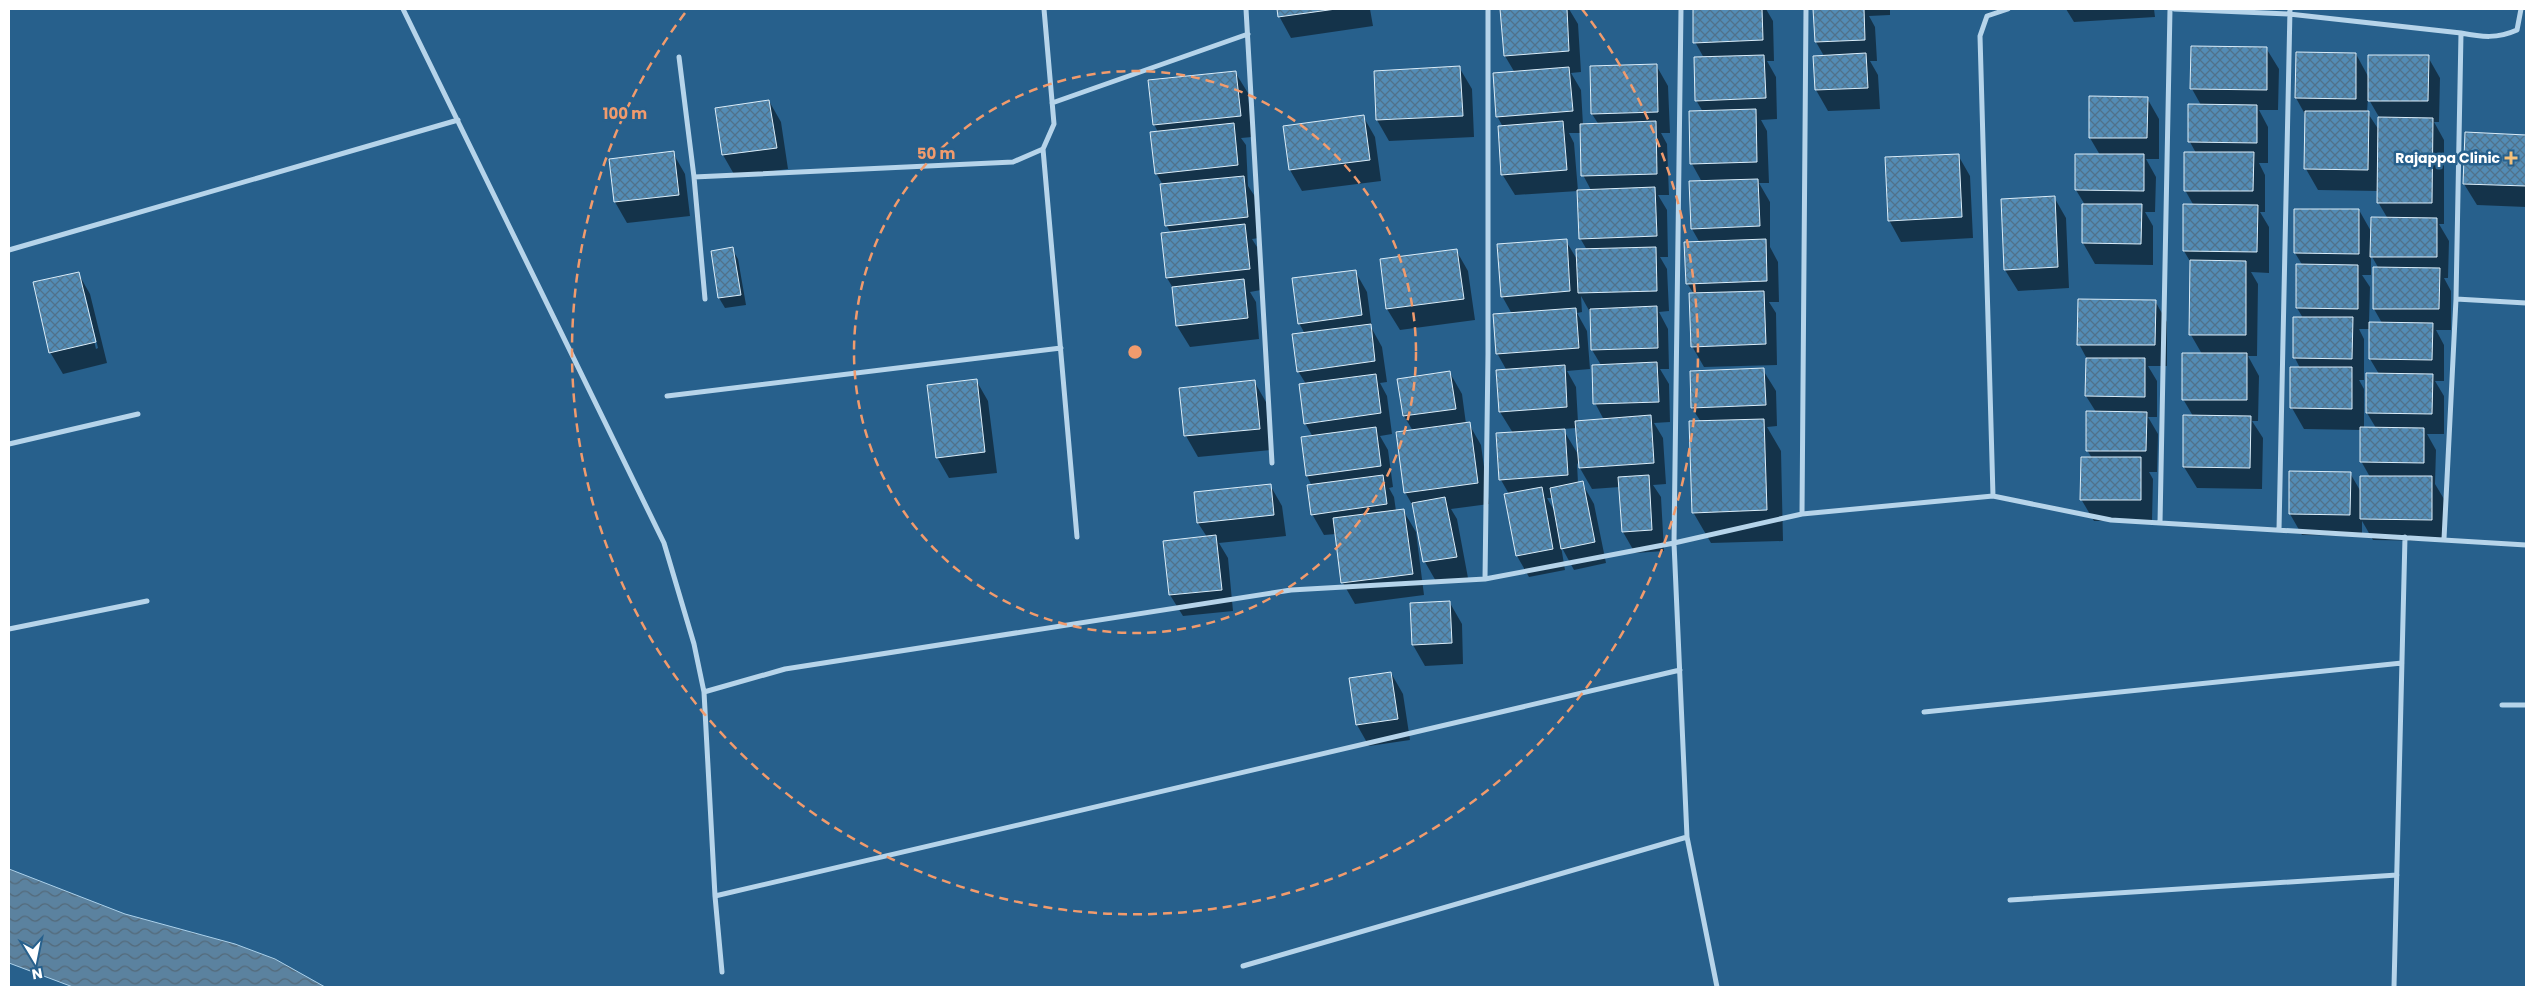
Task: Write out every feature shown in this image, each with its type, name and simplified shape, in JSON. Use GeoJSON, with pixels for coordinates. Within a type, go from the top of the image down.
{"type":"FeatureCollection","features":[{"type":"Feature","properties":{"kind":"street"},"geometry":{"type":"LineString","coordinates":[[403,9],[664,543],[694,644],[704,692],[715,896],[722,972]]}},
{"type":"Feature","properties":{"kind":"street"},"geometry":{"type":"LineString","coordinates":[[1044,9],[1054,124],[1043,149],[1077,537]]}},
{"type":"Feature","properties":{"kind":"street"},"geometry":{"type":"LineString","coordinates":[[1246,9],[1272,464]]}},
{"type":"Feature","properties":{"kind":"street"},"geometry":{"type":"LineString","coordinates":[[1485,579],[1488,354],[1488,9]]}},
{"type":"Feature","properties":{"kind":"street"},"geometry":{"type":"LineString","coordinates":[[1682,9],[1674,544],[1687,837],[1717,987]]}},
{"type":"Feature","properties":{"kind":"street"},"geometry":{"type":"LineString","coordinates":[[1802,514],[1806,9]]}},
{"type":"Feature","properties":{"kind":"street"},"geometry":{"type":"LineString","coordinates":[[1993,496],[1980,36],[1987,16],[2008,9]]}},
{"type":"Feature","properties":{"kind":"street"},"geometry":{"type":"LineString","coordinates":[[2160,523],[2170,9]]}},
{"type":"Feature","properties":{"kind":"street"},"geometry":{"type":"LineString","coordinates":[[2174,9],[2290,11],[2461,32],[2487,38],[2504,36],[2516,30],[2521,9]]}},
{"type":"Feature","properties":{"kind":"street"},"geometry":{"type":"LineString","coordinates":[[2279,530],[2290,11]]}},
{"type":"Feature","properties":{"kind":"street"},"geometry":{"type":"LineString","coordinates":[[2444,539],[2456,299],[2461,32]]}},
{"type":"Feature","properties":{"kind":"street"},"geometry":{"type":"LineString","coordinates":[[1052,103],[1248,34]]}},
{"type":"Feature","properties":{"kind":"street"},"geometry":{"type":"LineString","coordinates":[[679,57],[694,177],[705,299]]}},
{"type":"Feature","properties":{"kind":"street"},"geometry":{"type":"LineString","coordinates":[[9,250],[458,120]]}},
{"type":"Feature","properties":{"kind":"street"},"geometry":{"type":"LineString","coordinates":[[694,177],[1013,162],[1043,149]]}},
{"type":"Feature","properties":{"kind":"street"},"geometry":{"type":"LineString","coordinates":[[2456,299],[2526,302]]}},
{"type":"Feature","properties":{"kind":"street"},"geometry":{"type":"LineString","coordinates":[[667,396],[1061,348]]}},
{"type":"Feature","properties":{"kind":"street"},"geometry":{"type":"LineString","coordinates":[[9,444],[138,414]]}},
{"type":"Feature","properties":{"kind":"street"},"geometry":{"type":"LineString","coordinates":[[704,692],[785,669],[1291,590],[1485,579],[1674,544],[1802,514],[1993,496],[2111,520],[2526,545]]}},
{"type":"Feature","properties":{"kind":"street"},"geometry":{"type":"LineString","coordinates":[[2394,987],[2405,537]]}},
{"type":"Feature","properties":{"kind":"street"},"geometry":{"type":"LineString","coordinates":[[9,629],[147,601]]}},
{"type":"Feature","properties":{"kind":"street"},"geometry":{"type":"LineString","coordinates":[[1924,712],[2402,663]]}},
{"type":"Feature","properties":{"kind":"street"},"geometry":{"type":"LineString","coordinates":[[715,896],[1680,670]]}},
{"type":"Feature","properties":{"kind":"street"},"geometry":{"type":"LineString","coordinates":[[2502,704],[2526,705]]}},
{"type":"Feature","properties":{"kind":"street"},"geometry":{"type":"LineString","coordinates":[[1243,966],[1687,837]]}},
{"type":"Feature","properties":{"kind":"street"},"geometry":{"type":"LineString","coordinates":[[2010,900],[2397,875]]}},
{"type":"Feature","properties":{"kind":"water"},"geometry":{"type":"Polygon","coordinates":[[[9,869],[125,914],[235,944],[275,959],[325,987],[73,987],[9,963],[9,869]]]}},
{"type":"Feature","properties":{"kind":"building"},"geometry":{"type":"Polygon","coordinates":[[[1277,9],[1336,9],[1278,17],[1277,9]]]}},
{"type":"Feature","properties":{"kind":"building"},"geometry":{"type":"Polygon","coordinates":[[[1500,9],[1567,9],[1569,51],[1504,56],[1500,9]]]}},
{"type":"Feature","properties":{"kind":"building"},"geometry":{"type":"Polygon","coordinates":[[[1693,9],[1762,9],[1763,40],[1693,43],[1693,9]]]}},
{"type":"Feature","properties":{"kind":"building"},"geometry":{"type":"Polygon","coordinates":[[[1813,9],[1864,9],[1865,40],[1815,42],[1813,9]]]}},
{"type":"Feature","properties":{"kind":"building"},"geometry":{"type":"Polygon","coordinates":[[[2191,46],[2267,47],[2267,90],[2190,89],[2191,46]]]}},
{"type":"Feature","properties":{"kind":"building"},"geometry":{"type":"Polygon","coordinates":[[[2296,52],[2356,53],[2356,99],[2295,98],[2296,52]]]}},
{"type":"Feature","properties":{"kind":"building"},"geometry":{"type":"Polygon","coordinates":[[[1866,53],[1868,88],[1815,90],[1813,56],[1866,53]]]}},
{"type":"Feature","properties":{"kind":"building"},"geometry":{"type":"Polygon","coordinates":[[[1764,55],[1766,98],[1695,101],[1694,57],[1764,55]]]}},
{"type":"Feature","properties":{"kind":"building"},"geometry":{"type":"Polygon","coordinates":[[[2368,55],[2429,55],[2428,101],[2368,101],[2368,55]]]}},
{"type":"Feature","properties":{"kind":"building"},"geometry":{"type":"Polygon","coordinates":[[[1657,64],[1658,112],[1591,114],[1590,66],[1657,64]]]}},
{"type":"Feature","properties":{"kind":"building"},"geometry":{"type":"Polygon","coordinates":[[[1460,66],[1463,116],[1376,120],[1374,71],[1460,66]]]}},
{"type":"Feature","properties":{"kind":"building"},"geometry":{"type":"Polygon","coordinates":[[[1569,67],[1573,111],[1496,117],[1493,73],[1569,67]]]}},
{"type":"Feature","properties":{"kind":"building"},"geometry":{"type":"Polygon","coordinates":[[[1236,71],[1241,116],[1153,125],[1148,80],[1236,71]]]}},
{"type":"Feature","properties":{"kind":"building"},"geometry":{"type":"Polygon","coordinates":[[[2089,96],[2148,97],[2147,138],[2089,138],[2089,96]]]}},
{"type":"Feature","properties":{"kind":"building"},"geometry":{"type":"Polygon","coordinates":[[[769,100],[777,148],[722,155],[715,108],[769,100]]]}},
{"type":"Feature","properties":{"kind":"building"},"geometry":{"type":"Polygon","coordinates":[[[2188,104],[2257,105],[2257,143],[2188,142],[2188,104]]]}},
{"type":"Feature","properties":{"kind":"building"},"geometry":{"type":"Polygon","coordinates":[[[1756,109],[1757,162],[1690,164],[1689,111],[1756,109]]]}},
{"type":"Feature","properties":{"kind":"building"},"geometry":{"type":"Polygon","coordinates":[[[2305,111],[2369,111],[2368,170],[2304,169],[2305,111]]]}},
{"type":"Feature","properties":{"kind":"building"},"geometry":{"type":"Polygon","coordinates":[[[1364,115],[1370,160],[1289,170],[1283,126],[1364,115]]]}},
{"type":"Feature","properties":{"kind":"building"},"geometry":{"type":"Polygon","coordinates":[[[2378,117],[2433,118],[2432,203],[2377,203],[2378,117]]]}},
{"type":"Feature","properties":{"kind":"building"},"geometry":{"type":"Polygon","coordinates":[[[1563,121],[1567,170],[1501,175],[1498,126],[1563,121]]]}},
{"type":"Feature","properties":{"kind":"building"},"geometry":{"type":"Polygon","coordinates":[[[1656,121],[1657,174],[1581,176],[1580,124],[1656,121]]]}},
{"type":"Feature","properties":{"kind":"building"},"geometry":{"type":"Polygon","coordinates":[[[1234,123],[1238,165],[1155,174],[1150,132],[1234,123]]]}},
{"type":"Feature","properties":{"kind":"building"},"geometry":{"type":"Polygon","coordinates":[[[2465,132],[2526,135],[2526,186],[2463,184],[2465,132]]]}},
{"type":"Feature","properties":{"kind":"building"},"geometry":{"type":"Polygon","coordinates":[[[674,151],[679,195],[614,202],[609,159],[674,151]]]}},
{"type":"Feature","properties":{"kind":"building"},"geometry":{"type":"Polygon","coordinates":[[[2184,152],[2254,152],[2253,191],[2184,191],[2184,152]]]}},
{"type":"Feature","properties":{"kind":"building"},"geometry":{"type":"Polygon","coordinates":[[[1959,154],[1962,217],[1888,221],[1885,157],[1959,154]]]}},
{"type":"Feature","properties":{"kind":"building"},"geometry":{"type":"Polygon","coordinates":[[[2075,154],[2144,154],[2144,191],[2075,190],[2075,154]]]}},
{"type":"Feature","properties":{"kind":"building"},"geometry":{"type":"Polygon","coordinates":[[[1244,176],[1248,217],[1165,226],[1160,184],[1244,176]]]}},
{"type":"Feature","properties":{"kind":"building"},"geometry":{"type":"Polygon","coordinates":[[[1758,179],[1760,226],[1691,229],[1689,181],[1758,179]]]}},
{"type":"Feature","properties":{"kind":"building"},"geometry":{"type":"Polygon","coordinates":[[[1655,187],[1657,236],[1579,239],[1577,190],[1655,187]]]}},
{"type":"Feature","properties":{"kind":"building"},"geometry":{"type":"Polygon","coordinates":[[[2055,196],[2058,267],[2004,270],[2001,199],[2055,196]]]}},
{"type":"Feature","properties":{"kind":"building"},"geometry":{"type":"Polygon","coordinates":[[[2082,204],[2142,204],[2141,244],[2082,243],[2082,204]]]}},
{"type":"Feature","properties":{"kind":"building"},"geometry":{"type":"Polygon","coordinates":[[[2183,204],[2258,205],[2257,252],[2183,251],[2183,204]]]}},
{"type":"Feature","properties":{"kind":"building"},"geometry":{"type":"Polygon","coordinates":[[[2294,209],[2359,209],[2359,254],[2294,253],[2294,209]]]}},
{"type":"Feature","properties":{"kind":"building"},"geometry":{"type":"Polygon","coordinates":[[[2371,217],[2437,218],[2437,257],[2370,257],[2371,217]]]}},
{"type":"Feature","properties":{"kind":"building"},"geometry":{"type":"Polygon","coordinates":[[[1245,224],[1250,269],[1166,278],[1161,233],[1245,224]]]}},
{"type":"Feature","properties":{"kind":"building"},"geometry":{"type":"Polygon","coordinates":[[[1567,239],[1570,291],[1501,297],[1497,244],[1567,239]]]}},
{"type":"Feature","properties":{"kind":"building"},"geometry":{"type":"Polygon","coordinates":[[[1766,239],[1767,281],[1686,284],[1684,242],[1766,239]]]}},
{"type":"Feature","properties":{"kind":"building"},"geometry":{"type":"Polygon","coordinates":[[[733,247],[741,295],[718,298],[711,251],[733,247]]]}},
{"type":"Feature","properties":{"kind":"building"},"geometry":{"type":"Polygon","coordinates":[[[1656,247],[1657,291],[1578,293],[1576,249],[1656,247]]]}},
{"type":"Feature","properties":{"kind":"building"},"geometry":{"type":"Polygon","coordinates":[[[1457,249],[1464,299],[1386,309],[1380,259],[1457,249]]]}},
{"type":"Feature","properties":{"kind":"building"},"geometry":{"type":"Polygon","coordinates":[[[2190,260],[2246,261],[2246,335],[2189,335],[2190,260]]]}},
{"type":"Feature","properties":{"kind":"building"},"geometry":{"type":"Polygon","coordinates":[[[2296,264],[2358,265],[2358,309],[2296,308],[2296,264]]]}},
{"type":"Feature","properties":{"kind":"building"},"geometry":{"type":"Polygon","coordinates":[[[2373,267],[2440,268],[2439,309],[2373,309],[2373,267]]]}},
{"type":"Feature","properties":{"kind":"building"},"geometry":{"type":"Polygon","coordinates":[[[1356,270],[1362,315],[1298,324],[1292,278],[1356,270]]]}},
{"type":"Feature","properties":{"kind":"building"},"geometry":{"type":"Polygon","coordinates":[[[79,272],[96,342],[49,353],[33,282],[79,272]]]}},
{"type":"Feature","properties":{"kind":"building"},"geometry":{"type":"Polygon","coordinates":[[[1244,279],[1248,318],[1176,326],[1172,287],[1244,279]]]}},
{"type":"Feature","properties":{"kind":"building"},"geometry":{"type":"Polygon","coordinates":[[[1764,291],[1766,344],[1691,347],[1689,293],[1764,291]]]}},
{"type":"Feature","properties":{"kind":"building"},"geometry":{"type":"Polygon","coordinates":[[[2078,299],[2156,300],[2155,345],[2077,345],[2078,299]]]}},
{"type":"Feature","properties":{"kind":"building"},"geometry":{"type":"Polygon","coordinates":[[[1657,306],[1658,348],[1591,350],[1590,309],[1657,306]]]}},
{"type":"Feature","properties":{"kind":"building"},"geometry":{"type":"Polygon","coordinates":[[[1576,308],[1579,348],[1496,354],[1493,314],[1576,308]]]}},
{"type":"Feature","properties":{"kind":"building"},"geometry":{"type":"Polygon","coordinates":[[[2293,317],[2353,317],[2352,359],[2293,358],[2293,317]]]}},
{"type":"Feature","properties":{"kind":"building"},"geometry":{"type":"Polygon","coordinates":[[[2369,322],[2433,323],[2432,360],[2369,359],[2369,322]]]}},
{"type":"Feature","properties":{"kind":"building"},"geometry":{"type":"Polygon","coordinates":[[[1371,324],[1375,361],[1297,372],[1292,334],[1371,324]]]}},
{"type":"Feature","properties":{"kind":"building"},"geometry":{"type":"Polygon","coordinates":[[[2182,353],[2247,353],[2247,400],[2182,400],[2182,353]]]}},
{"type":"Feature","properties":{"kind":"building"},"geometry":{"type":"Polygon","coordinates":[[[2086,358],[2145,358],[2145,397],[2085,396],[2086,358]]]}},
{"type":"Feature","properties":{"kind":"building"},"geometry":{"type":"Polygon","coordinates":[[[1657,362],[1659,402],[1593,404],[1592,365],[1657,362]]]}},
{"type":"Feature","properties":{"kind":"building"},"geometry":{"type":"Polygon","coordinates":[[[1565,365],[1567,407],[1499,412],[1496,370],[1565,365]]]}},
{"type":"Feature","properties":{"kind":"building"},"geometry":{"type":"Polygon","coordinates":[[[2290,367],[2352,367],[2352,409],[2290,408],[2290,367]]]}},
{"type":"Feature","properties":{"kind":"building"},"geometry":{"type":"Polygon","coordinates":[[[1764,368],[1766,405],[1691,408],[1690,371],[1764,368]]]}},
{"type":"Feature","properties":{"kind":"building"},"geometry":{"type":"Polygon","coordinates":[[[1450,371],[1456,409],[1403,416],[1397,379],[1450,371]]]}},
{"type":"Feature","properties":{"kind":"building"},"geometry":{"type":"Polygon","coordinates":[[[2366,373],[2433,374],[2432,414],[2366,413],[2366,373]]]}},
{"type":"Feature","properties":{"kind":"building"},"geometry":{"type":"Polygon","coordinates":[[[1376,374],[1381,413],[1304,424],[1299,384],[1376,374]]]}},
{"type":"Feature","properties":{"kind":"building"},"geometry":{"type":"Polygon","coordinates":[[[977,379],[985,452],[936,458],[927,385],[977,379]]]}},
{"type":"Feature","properties":{"kind":"building"},"geometry":{"type":"Polygon","coordinates":[[[1255,380],[1260,429],[1184,436],[1179,388],[1255,380]]]}},
{"type":"Feature","properties":{"kind":"building"},"geometry":{"type":"Polygon","coordinates":[[[2086,411],[2147,412],[2146,451],[2086,451],[2086,411]]]}},
{"type":"Feature","properties":{"kind":"building"},"geometry":{"type":"Polygon","coordinates":[[[1651,415],[1654,463],[1579,468],[1575,421],[1651,415]]]}},
{"type":"Feature","properties":{"kind":"building"},"geometry":{"type":"Polygon","coordinates":[[[2183,415],[2251,416],[2250,468],[2183,467],[2183,415]]]}},
{"type":"Feature","properties":{"kind":"building"},"geometry":{"type":"Polygon","coordinates":[[[1764,419],[1767,510],[1692,513],[1689,421],[1764,419]]]}},
{"type":"Feature","properties":{"kind":"building"},"geometry":{"type":"Polygon","coordinates":[[[1470,422],[1478,483],[1404,493],[1396,432],[1470,422]]]}},
{"type":"Feature","properties":{"kind":"building"},"geometry":{"type":"Polygon","coordinates":[[[1376,427],[1381,466],[1306,476],[1301,437],[1376,427]]]}},
{"type":"Feature","properties":{"kind":"building"},"geometry":{"type":"Polygon","coordinates":[[[2360,427],[2424,428],[2424,463],[2360,462],[2360,427]]]}},
{"type":"Feature","properties":{"kind":"building"},"geometry":{"type":"Polygon","coordinates":[[[1565,429],[1568,475],[1499,480],[1496,433],[1565,429]]]}},
{"type":"Feature","properties":{"kind":"building"},"geometry":{"type":"Polygon","coordinates":[[[2081,457],[2141,457],[2141,500],[2080,500],[2081,457]]]}},
{"type":"Feature","properties":{"kind":"building"},"geometry":{"type":"Polygon","coordinates":[[[2289,471],[2351,472],[2350,515],[2289,514],[2289,471]]]}},
{"type":"Feature","properties":{"kind":"building"},"geometry":{"type":"Polygon","coordinates":[[[1383,475],[1387,504],[1311,515],[1307,485],[1383,475]]]}},
{"type":"Feature","properties":{"kind":"building"},"geometry":{"type":"Polygon","coordinates":[[[1649,475],[1652,530],[1622,532],[1618,477],[1649,475]]]}},
{"type":"Feature","properties":{"kind":"building"},"geometry":{"type":"Polygon","coordinates":[[[2360,476],[2432,476],[2432,520],[2360,519],[2360,476]]]}},
{"type":"Feature","properties":{"kind":"building"},"geometry":{"type":"Polygon","coordinates":[[[1583,481],[1595,542],[1561,549],[1550,488],[1583,481]]]}},
{"type":"Feature","properties":{"kind":"building"},"geometry":{"type":"Polygon","coordinates":[[[1271,484],[1274,515],[1197,523],[1194,492],[1271,484]]]}},
{"type":"Feature","properties":{"kind":"building"},"geometry":{"type":"Polygon","coordinates":[[[1542,487],[1553,549],[1516,556],[1504,494],[1542,487]]]}},
{"type":"Feature","properties":{"kind":"building"},"geometry":{"type":"Polygon","coordinates":[[[1445,497],[1457,557],[1423,562],[1412,503],[1445,497]]]}},
{"type":"Feature","properties":{"kind":"building"},"geometry":{"type":"Polygon","coordinates":[[[1404,509],[1413,574],[1341,583],[1333,518],[1404,509]]]}},
{"type":"Feature","properties":{"kind":"building"},"geometry":{"type":"Polygon","coordinates":[[[1216,535],[1222,590],[1169,595],[1163,541],[1216,535]]]}},
{"type":"Feature","properties":{"kind":"building"},"geometry":{"type":"Polygon","coordinates":[[[1450,601],[1452,643],[1412,645],[1410,603],[1450,601]]]}},
{"type":"Feature","properties":{"kind":"building"},"geometry":{"type":"Polygon","coordinates":[[[1391,672],[1398,719],[1356,725],[1349,678],[1391,672]]]}},
{"type":"Feature","properties":{"kind":"place","name":"Rajappa Clinic"},"geometry":{"type":"Point","coordinates":[2511,158]}}]}
